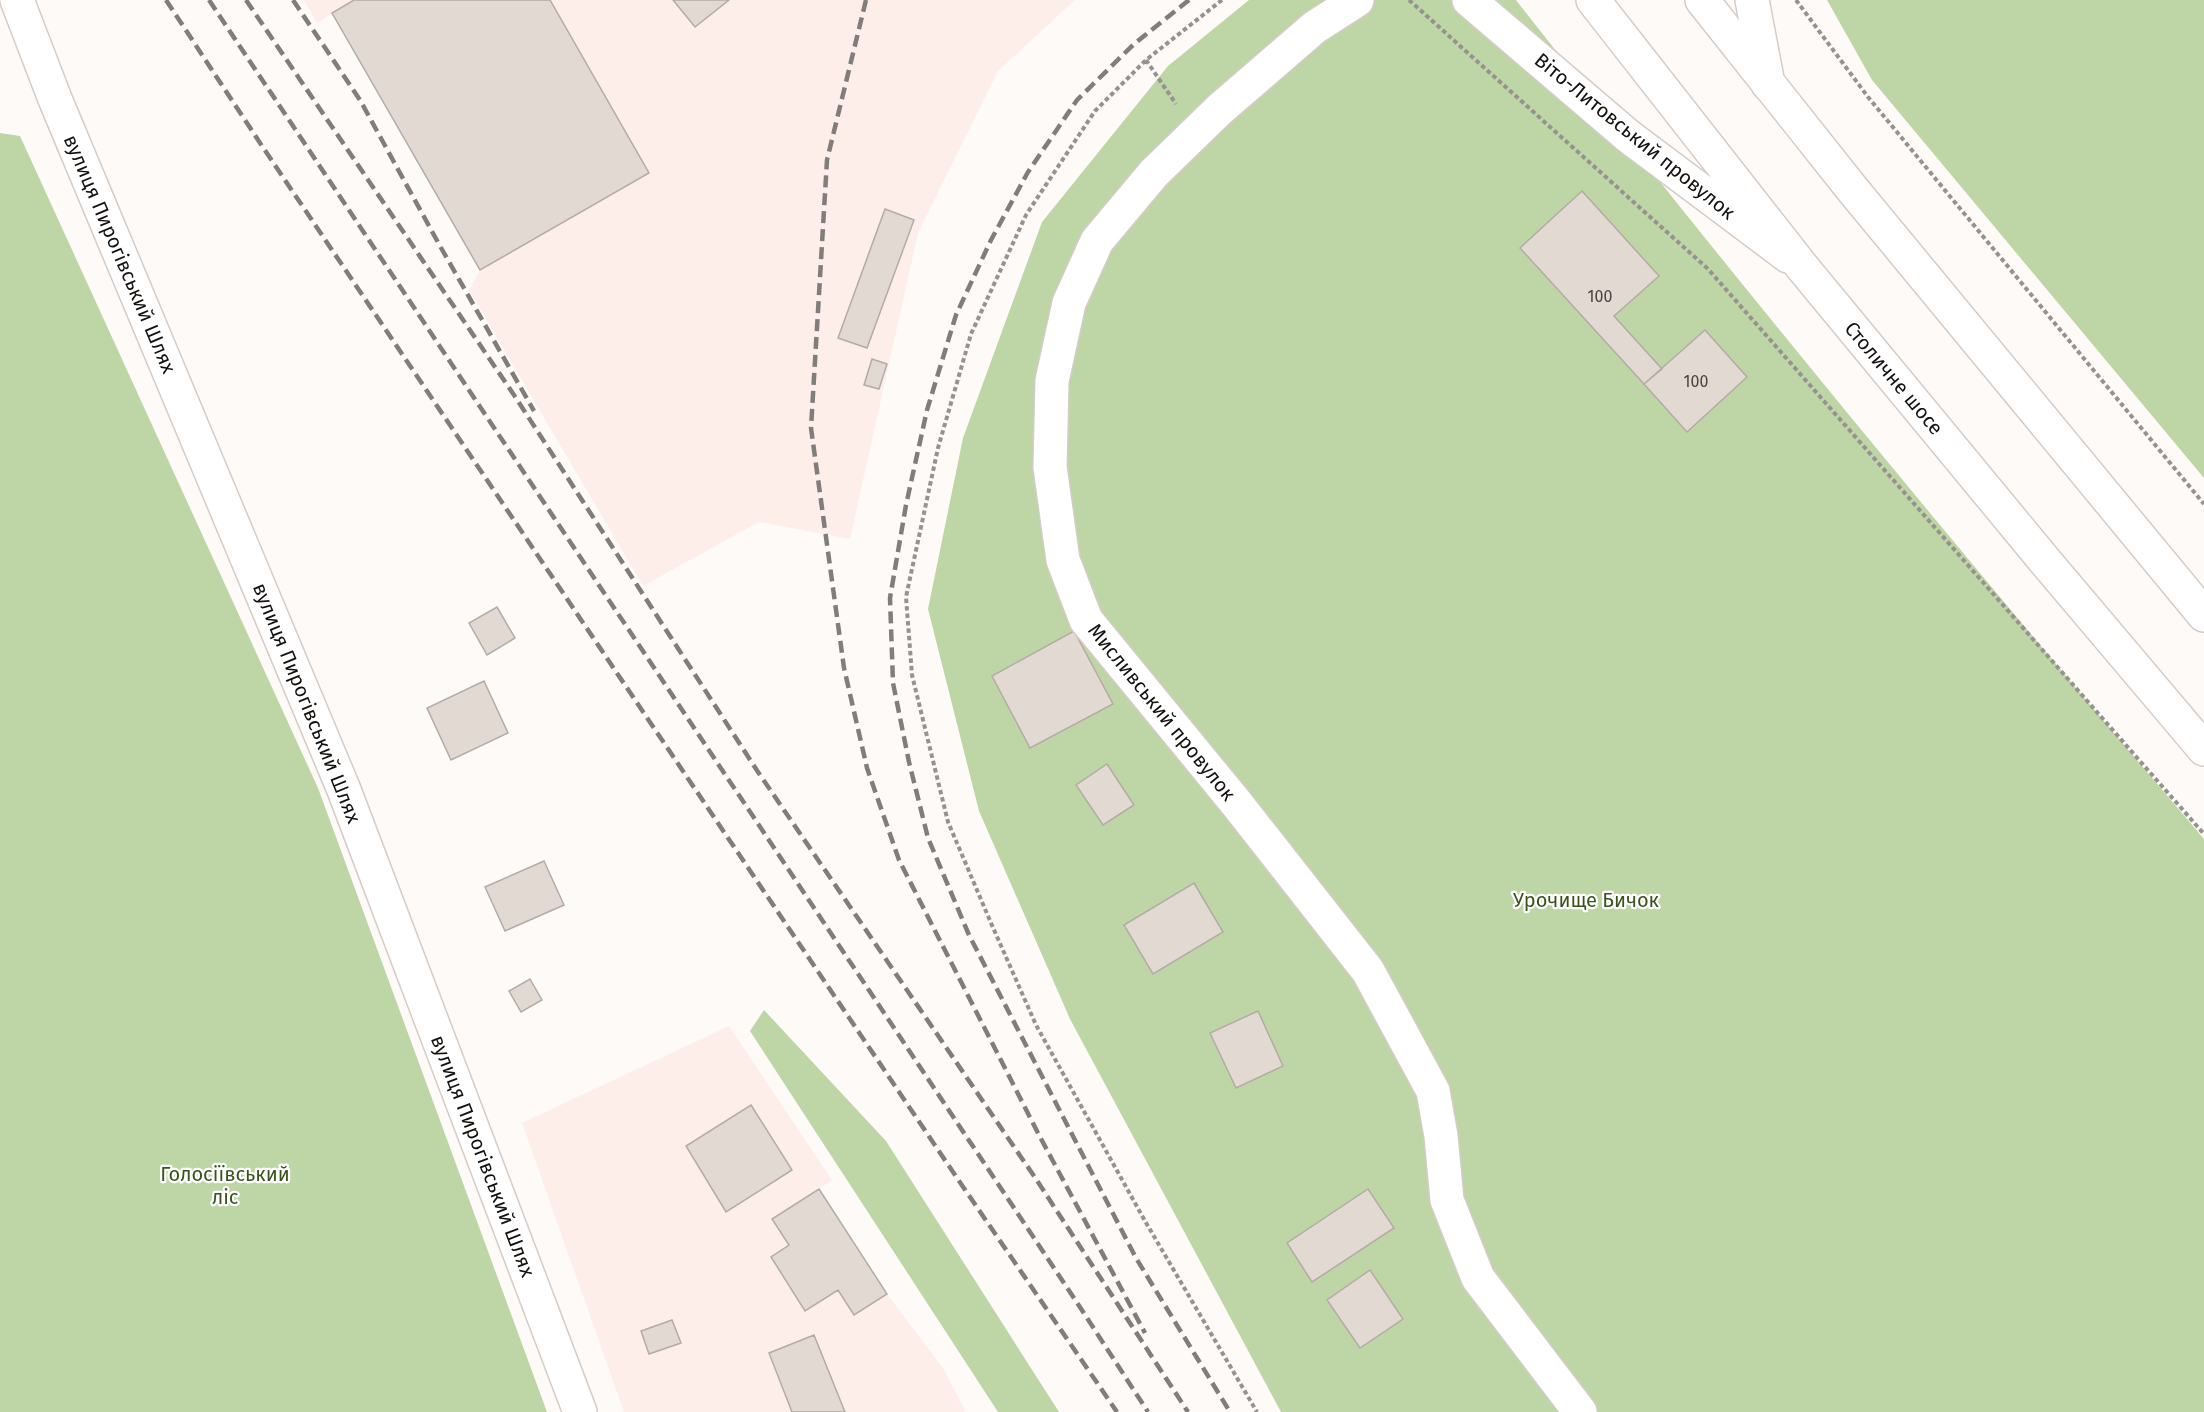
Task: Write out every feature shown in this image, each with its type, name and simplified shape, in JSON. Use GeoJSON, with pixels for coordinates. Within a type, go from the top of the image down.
{"type":"FeatureCollection","features":[{"type":"Feature","properties":{"kind":"main road","name":"вулиця Пирогівський Шлях"},"geometry":{"type":"LineString","coordinates":[[16,0],[55,99],[344,790],[580,1412]]}},
{"type":"Feature","properties":{"kind":"main road","name":"Мисливський провулок"},"geometry":{"type":"LineString","coordinates":[[1357,0],[1315,27],[1220,109],[1154,173],[1097,241],[1069,303],[1052,381],[1050,467],[1062,560],[1086,620],[1238,804],[1368,971],[1433,1091],[1441,1136],[1447,1200],[1478,1278],[1580,1412]]}},
{"type":"Feature","properties":{"kind":"main road","name":"Віто-Литовський провулок"},"geometry":{"type":"LineString","coordinates":[[1469,0],[1628,135],[1803,268]]}},
{"type":"Feature","properties":{"kind":"main road","name":"Столичне шосе"},"geometry":{"type":"LineString","coordinates":[[1593,0],[1803,268],[2204,749]]}},
{"type":"Feature","properties":{"kind":"main road"},"geometry":{"type":"LineString","coordinates":[[1702,0],[1853,190],[2204,615]]}},
{"type":"Feature","properties":{"kind":"main road"},"geometry":{"type":"LineString","coordinates":[[1752,0],[1768,84]]}},
{"type":"Feature","properties":{"kind":"path"},"geometry":{"type":"LineString","coordinates":[[1222,0],[1146,60],[1095,111],[1026,215],[971,334],[938,448],[906,597],[912,675],[948,822],[1036,1025],[1145,1221],[1257,1412]]}},
{"type":"Feature","properties":{"kind":"path"},"geometry":{"type":"LineString","coordinates":[[1409,0],[1708,269],[2204,834]]}},
{"type":"Feature","properties":{"kind":"path"},"geometry":{"type":"LineString","coordinates":[[1796,0],[1868,97],[2204,504]]}},
{"type":"Feature","properties":{"kind":"path"},"geometry":{"type":"LineString","coordinates":[[1146,60],[1196,133]]}},
{"type":"Feature","properties":{"kind":"shaded area"},"geometry":{"type":"Polygon","coordinates":[[[304,0],[1075,0],[998,71],[918,233],[850,539],[759,522],[643,586],[469,290],[480,270],[332,13],[317,23],[304,0]]]}},
{"type":"Feature","properties":{"kind":"shaded area"},"geometry":{"type":"Polygon","coordinates":[[[729,1026],[832,1180],[819,1189],[887,1294],[943,1368],[966,1412],[624,1412],[522,1123],[729,1026]]]}},
{"type":"Feature","properties":{"kind":"green space","name":"Урочище Бичок"},"geometry":{"type":"Polygon","coordinates":[[[1249,0],[1516,0],[1856,423],[2204,839],[2204,1412],[1281,1412],[1070,1019],[979,811],[928,609],[963,438],[1042,222],[1168,66],[1249,0]]]}},
{"type":"Feature","properties":{"kind":"green space"},"geometry":{"type":"Polygon","coordinates":[[[1827,0],[2204,0],[2204,478],[1872,80],[1827,0]]]}},
{"type":"Feature","properties":{"kind":"green space","name":"Голосіївський ліс"},"geometry":{"type":"Polygon","coordinates":[[[0,133],[20,136],[318,788],[547,1412],[0,1412],[0,133]]]}},
{"type":"Feature","properties":{"kind":"green space"},"geometry":{"type":"Polygon","coordinates":[[[764,1010],[886,1141],[1059,1412],[998,1412],[750,1031],[764,1010]]]}},
{"type":"Feature","properties":{"kind":"building"},"geometry":{"type":"Polygon","coordinates":[[[354,0],[550,0],[649,173],[480,270],[332,13],[354,0]]]}},
{"type":"Feature","properties":{"kind":"building"},"geometry":{"type":"Polygon","coordinates":[[[673,0],[729,0],[695,27],[673,0]]]}},
{"type":"Feature","properties":{"kind":"building"},"geometry":{"type":"Polygon","coordinates":[[[1582,191],[1659,276],[1614,316],[1662,369],[1644,384],[1520,248],[1582,191]]]}},
{"type":"Feature","properties":{"kind":"building"},"geometry":{"type":"Polygon","coordinates":[[[885,209],[914,220],[867,348],[838,338],[885,209]]]}},
{"type":"Feature","properties":{"kind":"building"},"geometry":{"type":"Polygon","coordinates":[[[1705,330],[1747,377],[1687,432],[1644,384],[1705,330]]]}},
{"type":"Feature","properties":{"kind":"building"},"geometry":{"type":"Polygon","coordinates":[[[872,359],[887,364],[879,389],[864,385],[872,359]]]}},
{"type":"Feature","properties":{"kind":"building"},"geometry":{"type":"Polygon","coordinates":[[[497,607],[515,638],[487,655],[469,623],[497,607]]]}},
{"type":"Feature","properties":{"kind":"building"},"geometry":{"type":"Polygon","coordinates":[[[1074,631],[1113,704],[1030,748],[992,676],[1074,631]]]}},
{"type":"Feature","properties":{"kind":"building"},"geometry":{"type":"Polygon","coordinates":[[[484,681],[508,733],[451,760],[427,708],[484,681]]]}},
{"type":"Feature","properties":{"kind":"building"},"geometry":{"type":"Polygon","coordinates":[[[1107,764],[1134,805],[1103,825],[1076,785],[1107,764]]]}},
{"type":"Feature","properties":{"kind":"building"},"geometry":{"type":"Polygon","coordinates":[[[544,861],[564,905],[505,931],[485,887],[544,861]]]}},
{"type":"Feature","properties":{"kind":"building"},"geometry":{"type":"Polygon","coordinates":[[[1194,883],[1223,932],[1153,974],[1124,925],[1194,883]]]}},
{"type":"Feature","properties":{"kind":"building"},"geometry":{"type":"Polygon","coordinates":[[[530,979],[542,1000],[521,1012],[509,991],[530,979]]]}},
{"type":"Feature","properties":{"kind":"building"},"geometry":{"type":"Polygon","coordinates":[[[1258,1011],[1283,1066],[1236,1088],[1210,1033],[1258,1011]]]}},
{"type":"Feature","properties":{"kind":"building"},"geometry":{"type":"Polygon","coordinates":[[[751,1105],[792,1170],[726,1212],[686,1146],[751,1105]]]}},
{"type":"Feature","properties":{"kind":"building"},"geometry":{"type":"Polygon","coordinates":[[[819,1189],[887,1294],[854,1315],[838,1290],[805,1311],[771,1257],[789,1245],[772,1219],[819,1189]]]}},
{"type":"Feature","properties":{"kind":"building"},"geometry":{"type":"Polygon","coordinates":[[[1368,1189],[1394,1228],[1312,1282],[1287,1243],[1368,1189]]]}},
{"type":"Feature","properties":{"kind":"building"},"geometry":{"type":"Polygon","coordinates":[[[1370,1270],[1403,1319],[1360,1348],[1327,1300],[1370,1270]]]}},
{"type":"Feature","properties":{"kind":"building"},"geometry":{"type":"Polygon","coordinates":[[[672,1320],[681,1343],[649,1354],[641,1331],[672,1320]]]}},
{"type":"Feature","properties":{"kind":"building"},"geometry":{"type":"Polygon","coordinates":[[[814,1335],[845,1412],[792,1412],[769,1353],[814,1335]]]}},
{"type":"Feature","properties":{"kind":"railway"},"geometry":{"type":"LineString","coordinates":[[166,0],[957,1178],[1117,1412]]}},
{"type":"Feature","properties":{"kind":"railway"},"geometry":{"type":"LineString","coordinates":[[209,0],[1148,1412]]}},
{"type":"Feature","properties":{"kind":"railway"},"geometry":{"type":"LineString","coordinates":[[246,0],[514,395],[758,772],[1036,1179],[1188,1412]]}},
{"type":"Feature","properties":{"kind":"railway"},"geometry":{"type":"LineString","coordinates":[[293,0],[360,100],[534,411]]}},
{"type":"Feature","properties":{"kind":"railway"},"geometry":{"type":"LineString","coordinates":[[866,0],[827,160],[811,428],[844,668],[867,768],[899,860],[1039,1135],[1145,1333]]}},
{"type":"Feature","properties":{"kind":"railway"},"geometry":{"type":"LineString","coordinates":[[1189,0],[1134,44],[1077,100],[1028,172],[991,240],[956,315],[927,410],[906,505],[890,598],[893,683],[928,838],[969,935],[1136,1258],[1230,1412]]}}]}
